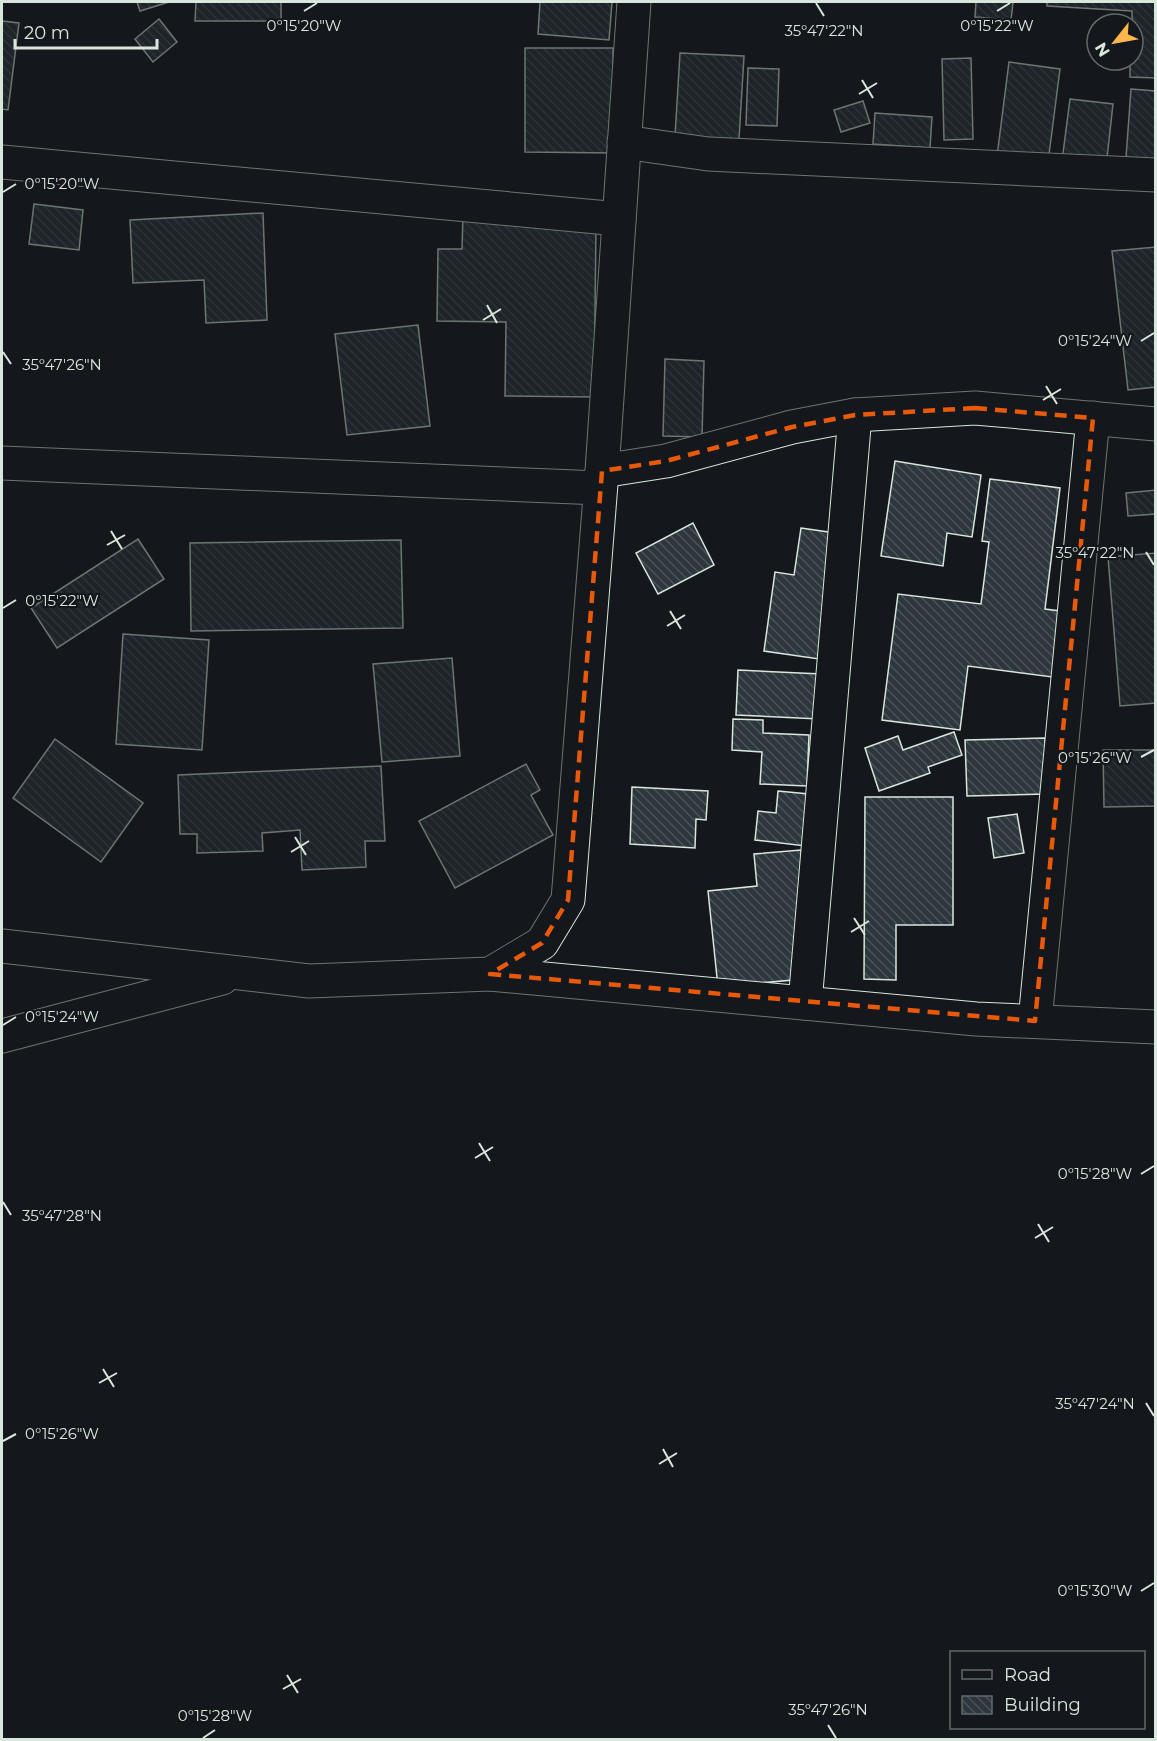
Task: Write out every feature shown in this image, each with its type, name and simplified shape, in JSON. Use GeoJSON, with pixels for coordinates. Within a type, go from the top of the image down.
{"type":"FeatureCollection","features":[{"type":"Feature","properties":{"kind":"street"},"geometry":{"type":"LineString","coordinates":[[490,974],[542,943],[568,900],[601,480],[634,2]]}},
{"type":"Feature","properties":{"kind":"street"},"geometry":{"type":"LineString","coordinates":[[624,142],[708,153],[1155,175]]}},
{"type":"Feature","properties":{"kind":"street"},"geometry":{"type":"LineString","coordinates":[[2,162],[619,219]]}},
{"type":"Feature","properties":{"kind":"street"},"geometry":{"type":"LineString","coordinates":[[2,463],[601,480],[770,432],[855,415],[975,408],[1155,424]]}},
{"type":"Feature","properties":{"kind":"street"},"geometry":{"type":"LineString","coordinates":[[805,1003],[855,415]]}},
{"type":"Feature","properties":{"kind":"street"},"geometry":{"type":"LineString","coordinates":[[1035,1022],[1093,418]]}},
{"type":"Feature","properties":{"kind":"street"},"geometry":{"type":"LineString","coordinates":[[2,946],[309,981],[490,974],[1035,1022],[1155,1027]]}},
{"type":"Feature","properties":{"kind":"street"},"geometry":{"type":"LineString","coordinates":[[2,1036],[241,972]]}},
{"type":"Feature","properties":{"kind":"highlighted area"},"geometry":{"type":"Polygon","coordinates":[[[975,408],[1093,418],[1035,1021],[490,974],[542,943],[568,900],[602,471],[666,461],[792,427],[855,415],[975,408]]]}},
{"type":"Feature","properties":{"kind":"building"},"geometry":{"type":"Polygon","coordinates":[[[137,2],[169,2],[140,11],[137,2]]]}},
{"type":"Feature","properties":{"kind":"building"},"geometry":{"type":"Polygon","coordinates":[[[196,2],[281,2],[281,21],[195,21],[196,2]]]}},
{"type":"Feature","properties":{"kind":"building"},"geometry":{"type":"Polygon","coordinates":[[[540,2],[612,2],[609,40],[538,34],[540,2]]]}},
{"type":"Feature","properties":{"kind":"building"},"geometry":{"type":"Polygon","coordinates":[[[976,2],[1013,2],[1011,20],[975,17],[976,2]]]}},
{"type":"Feature","properties":{"kind":"building"},"geometry":{"type":"Polygon","coordinates":[[[1047,2],[1156,2],[1156,78],[1130,77],[1130,72],[1145,72],[1145,12],[1047,6],[1047,2]]]}},
{"type":"Feature","properties":{"kind":"building"},"geometry":{"type":"Polygon","coordinates":[[[159,19],[177,42],[153,62],[135,39],[159,19]]]}},
{"type":"Feature","properties":{"kind":"building"},"geometry":{"type":"Polygon","coordinates":[[[2,21],[19,23],[8,110],[2,109],[2,21]]]}},
{"type":"Feature","properties":{"kind":"building"},"geometry":{"type":"Polygon","coordinates":[[[525,48],[613,48],[614,153],[525,152],[525,48]]]}},
{"type":"Feature","properties":{"kind":"building"},"geometry":{"type":"Polygon","coordinates":[[[680,53],[744,56],[739,139],[675,136],[680,53]]]}},
{"type":"Feature","properties":{"kind":"building"},"geometry":{"type":"Polygon","coordinates":[[[971,58],[973,139],[944,140],[942,59],[971,58]]]}},
{"type":"Feature","properties":{"kind":"building"},"geometry":{"type":"Polygon","coordinates":[[[1009,62],[1060,69],[1047,170],[996,164],[1009,62]]]}},
{"type":"Feature","properties":{"kind":"building"},"geometry":{"type":"Polygon","coordinates":[[[748,68],[779,69],[777,126],[746,125],[748,68]]]}},
{"type":"Feature","properties":{"kind":"building"},"geometry":{"type":"Polygon","coordinates":[[[1131,89],[1156,91],[1156,174],[1125,171],[1131,89]]]}},
{"type":"Feature","properties":{"kind":"building"},"geometry":{"type":"Polygon","coordinates":[[[1070,99],[1113,104],[1106,167],[1062,161],[1070,99]]]}},
{"type":"Feature","properties":{"kind":"building"},"geometry":{"type":"Polygon","coordinates":[[[863,101],[870,123],[841,132],[834,110],[863,101]]]}},
{"type":"Feature","properties":{"kind":"building"},"geometry":{"type":"Polygon","coordinates":[[[875,113],[932,117],[930,148],[873,144],[875,113]]]}},
{"type":"Feature","properties":{"kind":"building"},"geometry":{"type":"Polygon","coordinates":[[[34,204],[83,210],[79,250],[29,244],[34,204]]]}},
{"type":"Feature","properties":{"kind":"building"},"geometry":{"type":"Polygon","coordinates":[[[263,213],[267,320],[206,323],[204,280],[133,283],[130,220],[263,213]]]}},
{"type":"Feature","properties":{"kind":"building"},"geometry":{"type":"Polygon","coordinates":[[[463,215],[596,227],[594,397],[505,396],[506,322],[437,321],[438,249],[462,249],[463,215]]]}},
{"type":"Feature","properties":{"kind":"building"},"geometry":{"type":"Polygon","coordinates":[[[1156,247],[1156,387],[1128,390],[1112,251],[1156,247]]]}},
{"type":"Feature","properties":{"kind":"building"},"geometry":{"type":"Polygon","coordinates":[[[418,325],[430,426],[347,435],[335,334],[418,325]]]}},
{"type":"Feature","properties":{"kind":"building"},"geometry":{"type":"Polygon","coordinates":[[[665,359],[704,361],[702,437],[663,436],[665,359]]]}},
{"type":"Feature","properties":{"kind":"building"},"geometry":{"type":"Polygon","coordinates":[[[895,461],[981,475],[972,537],[947,533],[943,566],[881,556],[895,461]]]}},
{"type":"Feature","properties":{"kind":"building"},"geometry":{"type":"Polygon","coordinates":[[[990,479],[1060,488],[1045,609],[1068,612],[1060,678],[968,666],[960,730],[882,720],[898,594],[981,604],[989,542],[982,541],[990,479]]]}},
{"type":"Feature","properties":{"kind":"building"},"geometry":{"type":"Polygon","coordinates":[[[1156,490],[1156,514],[1128,516],[1126,493],[1156,490]]]}},
{"type":"Feature","properties":{"kind":"building"},"geometry":{"type":"Polygon","coordinates":[[[693,523],[714,565],[658,594],[636,553],[693,523]]]}},
{"type":"Feature","properties":{"kind":"building"},"geometry":{"type":"Polygon","coordinates":[[[801,528],[835,533],[819,659],[764,651],[775,572],[794,575],[801,528]]]}},
{"type":"Feature","properties":{"kind":"building"},"geometry":{"type":"Polygon","coordinates":[[[138,539],[164,579],[57,648],[31,608],[138,539]]]}},
{"type":"Feature","properties":{"kind":"building"},"geometry":{"type":"Polygon","coordinates":[[[401,540],[403,628],[191,631],[190,543],[401,540]]]}},
{"type":"Feature","properties":{"kind":"building"},"geometry":{"type":"Polygon","coordinates":[[[1156,553],[1156,703],[1120,706],[1108,557],[1156,553]]]}},
{"type":"Feature","properties":{"kind":"building"},"geometry":{"type":"Polygon","coordinates":[[[123,634],[209,640],[202,750],[116,744],[123,634]]]}},
{"type":"Feature","properties":{"kind":"building"},"geometry":{"type":"Polygon","coordinates":[[[452,658],[460,756],[382,762],[373,664],[452,658]]]}},
{"type":"Feature","properties":{"kind":"building"},"geometry":{"type":"Polygon","coordinates":[[[738,670],[821,674],[819,719],[736,715],[738,670]]]}},
{"type":"Feature","properties":{"kind":"building"},"geometry":{"type":"Polygon","coordinates":[[[733,719],[763,720],[763,733],[809,735],[807,786],[760,784],[762,752],[732,750],[733,719]]]}},
{"type":"Feature","properties":{"kind":"building"},"geometry":{"type":"Polygon","coordinates":[[[954,732],[962,755],[928,767],[930,773],[879,791],[865,748],[898,736],[903,750],[954,732]]]}},
{"type":"Feature","properties":{"kind":"building"},"geometry":{"type":"Polygon","coordinates":[[[1045,738],[1046,794],[967,796],[965,740],[1045,738]]]}},
{"type":"Feature","properties":{"kind":"building"},"geometry":{"type":"Polygon","coordinates":[[[55,739],[143,803],[101,862],[13,798],[55,739]]]}},
{"type":"Feature","properties":{"kind":"building"},"geometry":{"type":"Polygon","coordinates":[[[1103,750],[1156,750],[1156,806],[1104,807],[1103,750]]]}},
{"type":"Feature","properties":{"kind":"building"},"geometry":{"type":"Polygon","coordinates":[[[526,764],[540,790],[531,795],[553,835],[455,888],[419,821],[526,764]]]}},
{"type":"Feature","properties":{"kind":"building"},"geometry":{"type":"Polygon","coordinates":[[[381,766],[385,841],[365,841],[366,867],[302,870],[300,830],[262,833],[263,851],[197,853],[197,834],[180,834],[178,775],[381,766]]]}},
{"type":"Feature","properties":{"kind":"building"},"geometry":{"type":"Polygon","coordinates":[[[632,787],[708,791],[706,820],[696,819],[695,848],[630,844],[632,787]]]}},
{"type":"Feature","properties":{"kind":"building"},"geometry":{"type":"Polygon","coordinates":[[[778,791],[819,795],[814,847],[755,840],[758,811],[776,813],[778,791]]]}},
{"type":"Feature","properties":{"kind":"building"},"geometry":{"type":"Polygon","coordinates":[[[865,797],[953,797],[953,925],[896,925],[896,980],[864,979],[865,797]]]}},
{"type":"Feature","properties":{"kind":"building"},"geometry":{"type":"Polygon","coordinates":[[[1017,814],[1024,853],[994,858],[988,818],[1017,814]]]}},
{"type":"Feature","properties":{"kind":"building"},"geometry":{"type":"Polygon","coordinates":[[[801,850],[814,978],[718,987],[708,891],[757,886],[754,854],[801,850]]]}}]}
